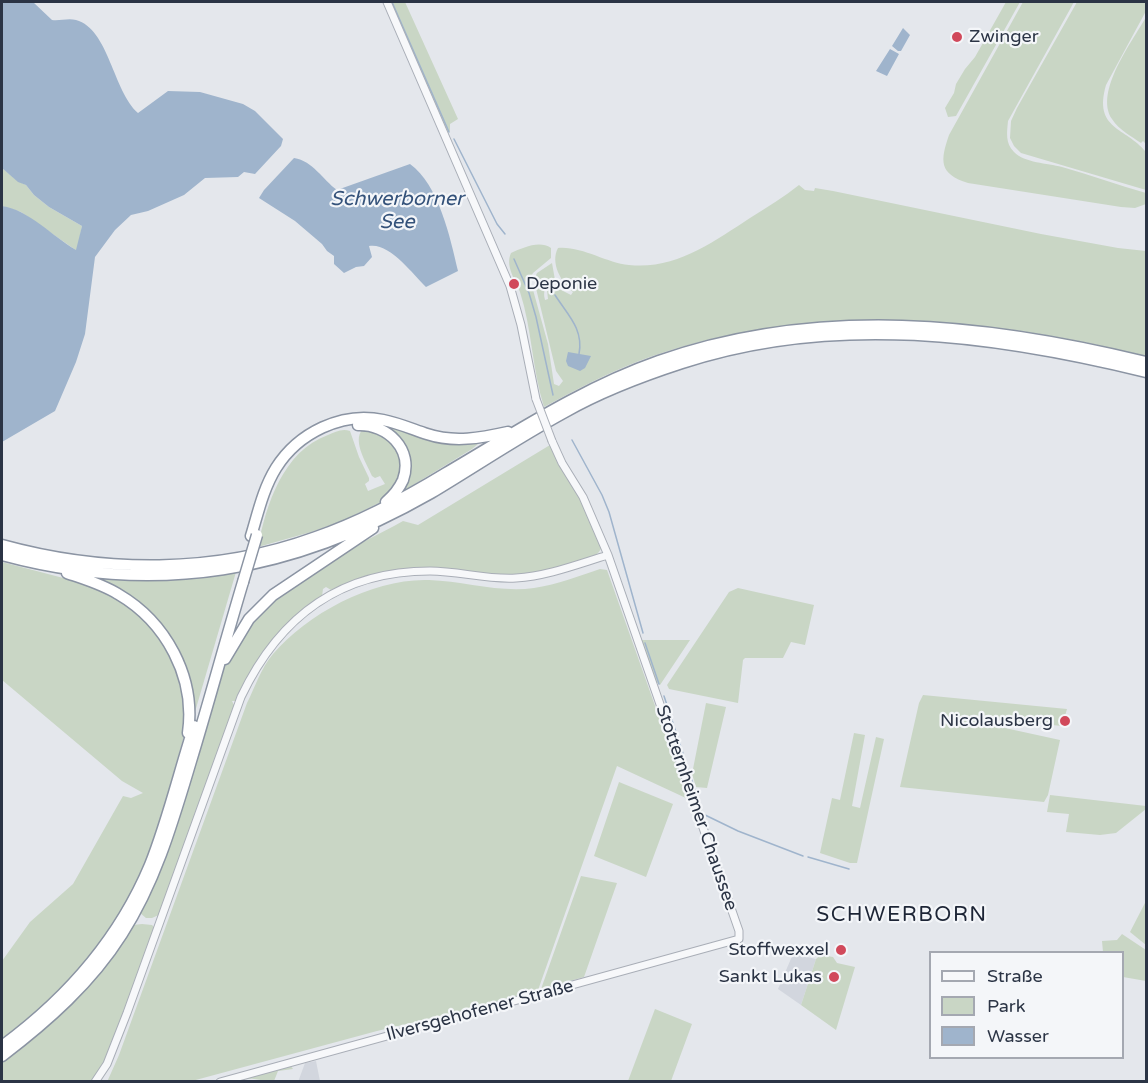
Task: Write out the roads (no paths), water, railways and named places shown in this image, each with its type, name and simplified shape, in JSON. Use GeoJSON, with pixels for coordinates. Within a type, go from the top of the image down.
{"type":"FeatureCollection","features":[{"type":"Feature","properties":{"kind":"highway"},"geometry":{"type":"LineString","coordinates":[[2,545],[58,558],[117,566],[195,564],[272,551],[314,538],[378,511],[597,386],[661,360],[699,348],[745,338],[814,327],[896,325],[952,328],[1062,343],[1146,362]]}},
{"type":"Feature","properties":{"kind":"highway"},"geometry":{"type":"LineString","coordinates":[[214,684],[231,648],[249,619],[296,578],[355,541],[392,514],[556,417],[602,393],[686,362],[772,342],[854,334],[951,337],[1061,353],[1146,372]]}},
{"type":"Feature","properties":{"kind":"highway"},"geometry":{"type":"LineString","coordinates":[[2,1046],[69,988],[115,931],[135,897],[150,864],[185,755],[240,583],[265,491],[283,457],[305,437],[330,424],[355,418],[382,419],[428,435],[457,440],[481,438],[517,430]]}},
{"type":"Feature","properties":{"kind":"highway"},"geometry":{"type":"LineString","coordinates":[[254,536],[273,485],[288,461],[308,442],[332,429],[343,426],[366,424],[376,427],[396,441],[402,451],[405,461],[403,479],[395,494],[378,511]]}},
{"type":"Feature","properties":{"kind":"highway"},"geometry":{"type":"LineString","coordinates":[[2,555],[94,572],[146,575],[194,573],[274,560],[315,547],[392,514]]}},
{"type":"Feature","properties":{"kind":"highway"},"geometry":{"type":"LineString","coordinates":[[47,565],[122,596],[150,618],[167,640],[181,668],[188,696],[189,724],[185,755]]}},
{"type":"Feature","properties":{"kind":"highway"},"geometry":{"type":"LineString","coordinates":[[2,1056],[81,987],[111,950],[151,882],[164,849],[214,684],[240,583]]}},
{"type":"Feature","properties":{"kind":"street","name":"Stotternheimer Chaussee"},"geometry":{"type":"LineString","coordinates":[[387,2],[510,286],[521,325],[536,399],[562,463],[583,497],[608,555],[739,931],[739,939]]}},
{"type":"Feature","properties":{"kind":"street"},"geometry":{"type":"LineString","coordinates":[[95,1082],[107,1064],[128,1013],[241,697],[269,647],[285,629],[320,600],[343,588],[372,578],[430,571],[490,578],[516,578],[547,574],[608,555]]}},
{"type":"Feature","properties":{"kind":"street","name":"Ilversgehofener Straße"},"geometry":{"type":"LineString","coordinates":[[220,1082],[739,939]]}},
{"type":"Feature","properties":{"kind":"water"},"geometry":{"type":"Polygon","coordinates":[[[2,2],[33,2],[52,20],[73,19],[87,26],[104,48],[122,90],[138,113],[168,91],[200,92],[243,104],[255,111],[283,139],[281,146],[255,174],[244,172],[238,177],[205,178],[184,195],[148,211],[131,215],[115,230],[95,257],[85,334],[55,411],[2,442],[2,206],[12,208],[31,218],[76,250],[82,226],[49,207],[26,185],[18,182],[2,168],[2,2]]]}},
{"type":"Feature","properties":{"kind":"water"},"geometry":{"type":"Polygon","coordinates":[[[903,28],[910,35],[901,51],[898,51],[892,46],[903,28]]]}},
{"type":"Feature","properties":{"kind":"water"},"geometry":{"type":"Polygon","coordinates":[[[890,49],[899,54],[887,76],[876,71],[890,49]]]}},
{"type":"Feature","properties":{"kind":"water","name":"Schwerborner See"},"geometry":{"type":"Polygon","coordinates":[[[294,158],[307,163],[337,190],[410,164],[420,173],[436,198],[447,228],[458,271],[426,287],[408,267],[392,254],[377,246],[369,246],[372,257],[364,266],[344,273],[334,264],[334,256],[322,244],[295,221],[259,198],[294,158]]]}},
{"type":"Feature","properties":{"kind":"water"},"geometry":{"type":"Polygon","coordinates":[[[568,352],[591,356],[585,368],[580,371],[568,366],[566,361],[568,352]]]}},
{"type":"Feature","properties":{"kind":"waterway"},"geometry":{"type":"LineString","coordinates":[[392,2],[449,132]]}},
{"type":"Feature","properties":{"kind":"waterway"},"geometry":{"type":"LineString","coordinates":[[454,139],[497,224],[505,234]]}},
{"type":"Feature","properties":{"kind":"waterway"},"geometry":{"type":"LineString","coordinates":[[514,259],[529,293],[536,317],[553,395]]}},
{"type":"Feature","properties":{"kind":"waterway"},"geometry":{"type":"LineString","coordinates":[[555,295],[577,329],[579,354]]}},
{"type":"Feature","properties":{"kind":"waterway"},"geometry":{"type":"LineString","coordinates":[[572,440],[609,512],[643,633]]}},
{"type":"Feature","properties":{"kind":"waterway"},"geometry":{"type":"LineString","coordinates":[[645,643],[659,684]]}},
{"type":"Feature","properties":{"kind":"waterway"},"geometry":{"type":"LineString","coordinates":[[664,696],[700,805]]}},
{"type":"Feature","properties":{"kind":"waterway"},"geometry":{"type":"LineString","coordinates":[[703,814],[738,831],[803,856]]}},
{"type":"Feature","properties":{"kind":"waterway"},"geometry":{"type":"LineString","coordinates":[[808,857],[849,869]]}},
{"type":"Feature","properties":{"kind":"place","name":"Zwinger"},"geometry":{"type":"Point","coordinates":[957,37]}},
{"type":"Feature","properties":{"kind":"place","name":"Deponie"},"geometry":{"type":"Point","coordinates":[514,284]}},
{"type":"Feature","properties":{"kind":"place","name":"Nicolausberg"},"geometry":{"type":"Point","coordinates":[1065,721]}},
{"type":"Feature","properties":{"kind":"place","name":"Stoffwexxel"},"geometry":{"type":"Point","coordinates":[841,950]}},
{"type":"Feature","properties":{"kind":"place","name":"Sankt Lukas"},"geometry":{"type":"Point","coordinates":[834,977]}},
{"type":"Feature","properties":{"kind":"district","name":"SCHWERBORN"},"geometry":{"type":"Point","coordinates":[902,915]}}]}
